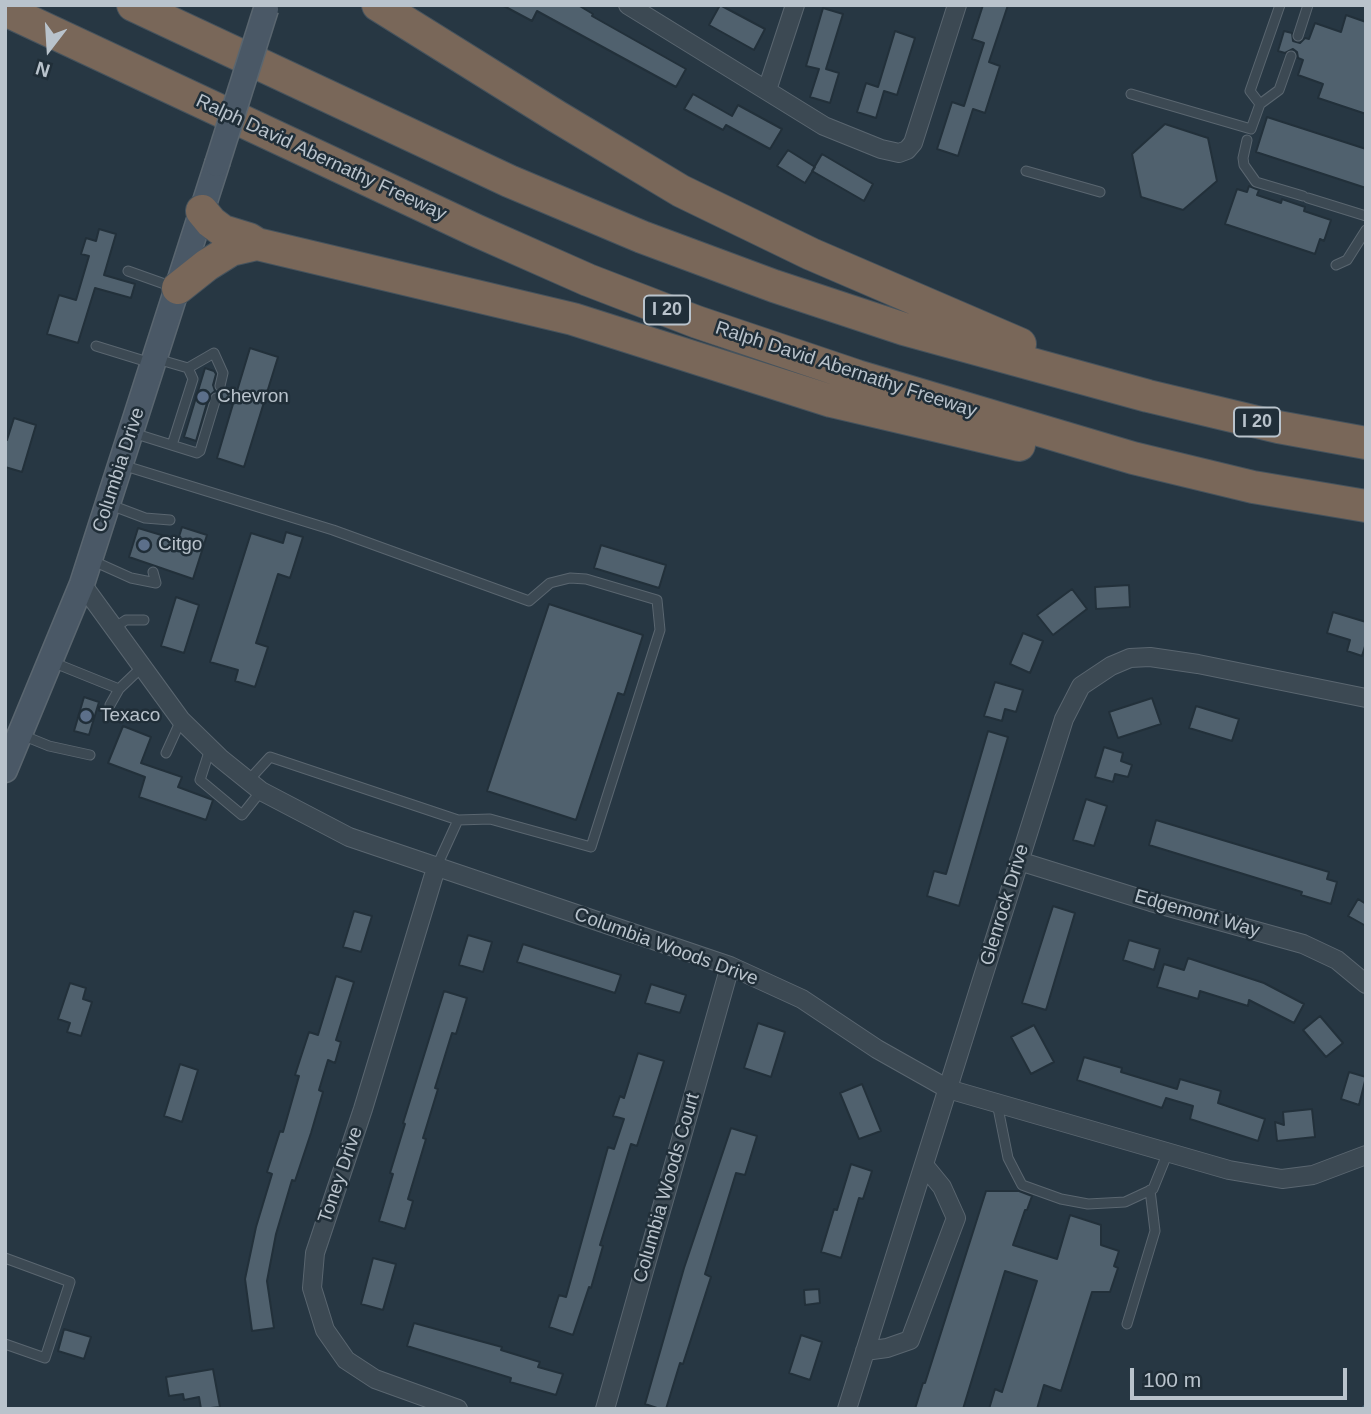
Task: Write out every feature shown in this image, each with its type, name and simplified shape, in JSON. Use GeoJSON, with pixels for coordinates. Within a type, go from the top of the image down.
{"type":"FeatureCollection","features":[{"type":"Feature","properties":{"kind":"highway","name":"I 20"},"geometry":{"type":"LineString","coordinates":[[133,5],[497,175],[642,237],[774,286],[904,329],[1148,396],[1278,427],[1366,443]]}},
{"type":"Feature","properties":{"kind":"highway"},"geometry":{"type":"LineString","coordinates":[[378,5],[556,117],[681,191],[811,254],[955,317],[1148,396]]}},
{"type":"Feature","properties":{"kind":"highway","name":"Ralph David Abernathy Freeway"},"geometry":{"type":"LineString","coordinates":[[5,10],[475,230],[600,285],[697,322],[857,376],[1133,458],[1253,487],[1366,506]]}},
{"type":"Feature","properties":{"kind":"highway"},"geometry":{"type":"LineString","coordinates":[[202,211],[223,231],[257,244],[573,319],[831,401],[924,425],[1024,446],[1253,487]]}},
{"type":"Feature","properties":{"kind":"highway"},"geometry":{"type":"LineString","coordinates":[[178,288],[231,250],[257,244]]}},
{"type":"Feature","properties":{"kind":"main road","name":"Columbia Drive"},"geometry":{"type":"LineString","coordinates":[[5,770],[13,732],[50,661],[82,584],[267,7]]}},
{"type":"Feature","properties":{"kind":"street"},"geometry":{"type":"LineString","coordinates":[[628,5],[824,126],[881,149],[899,153],[907,150],[913,143],[957,5]]}},
{"type":"Feature","properties":{"kind":"street"},"geometry":{"type":"LineString","coordinates":[[767,90],[795,5]]}},
{"type":"Feature","properties":{"kind":"street","name":"Columbia Woods Drive"},"geometry":{"type":"LineString","coordinates":[[82,584],[181,720],[211,749],[255,786],[349,837],[730,966],[802,999],[877,1049],[948,1089],[1229,1170],[1282,1180],[1313,1175],[1366,1155]]}},
{"type":"Feature","properties":{"kind":"street","name":"Glenrock Drive"},"geometry":{"type":"LineString","coordinates":[[847,1409],[1064,719],[1081,685],[1111,666],[1130,658],[1150,657],[1366,698]]}},
{"type":"Feature","properties":{"kind":"street","name":"Edgemont Way"},"geometry":{"type":"LineString","coordinates":[[1019,862],[1303,944],[1337,960],[1366,984]]}},
{"type":"Feature","properties":{"kind":"street","name":"Toney Drive"},"geometry":{"type":"LineString","coordinates":[[436,868],[363,1110],[315,1253],[312,1287],[325,1330],[346,1360],[375,1379],[458,1409]]}},
{"type":"Feature","properties":{"kind":"street","name":"Columbia Woods Court"},"geometry":{"type":"LineString","coordinates":[[605,1409],[730,966]]}},
{"type":"Feature","properties":{"kind":"street"},"geometry":{"type":"LineString","coordinates":[[865,1351],[887,1349],[910,1340],[956,1218],[942,1187],[924,1165]]}},
{"type":"Feature","properties":{"kind":"lane"},"geometry":{"type":"LineString","coordinates":[[1259,104],[1250,91],[1280,5]]}},
{"type":"Feature","properties":{"kind":"lane"},"geometry":{"type":"LineString","coordinates":[[1298,36],[1308,5]]}},
{"type":"Feature","properties":{"kind":"lane"},"geometry":{"type":"LineString","coordinates":[[1292,56],[1279,90],[1259,104],[1243,158],[1244,165],[1256,182],[1366,216]]}},
{"type":"Feature","properties":{"kind":"lane"},"geometry":{"type":"LineString","coordinates":[[1131,94],[1249,135]]}},
{"type":"Feature","properties":{"kind":"lane"},"geometry":{"type":"LineString","coordinates":[[1026,171],[1100,192]]}},
{"type":"Feature","properties":{"kind":"lane"},"geometry":{"type":"LineString","coordinates":[[1336,265],[1347,260],[1366,230]]}},
{"type":"Feature","properties":{"kind":"lane"},"geometry":{"type":"LineString","coordinates":[[128,271],[178,288]]}},
{"type":"Feature","properties":{"kind":"lane"},"geometry":{"type":"LineString","coordinates":[[96,346],[188,368],[214,354],[223,373],[220,386]]}},
{"type":"Feature","properties":{"kind":"lane"},"geometry":{"type":"LineString","coordinates":[[172,445],[185,419],[195,385],[188,368]]}},
{"type":"Feature","properties":{"kind":"lane"},"geometry":{"type":"LineString","coordinates":[[131,432],[197,453],[200,451],[205,426],[216,398]]}},
{"type":"Feature","properties":{"kind":"lane"},"geometry":{"type":"LineString","coordinates":[[120,465],[333,530],[528,601],[550,583],[570,578],[586,579],[657,600],[660,631],[591,847],[490,818],[458,820],[270,758],[242,815],[200,780],[211,749]]}},
{"type":"Feature","properties":{"kind":"lane"},"geometry":{"type":"LineString","coordinates":[[108,504],[145,518],[170,520]]}},
{"type":"Feature","properties":{"kind":"lane"},"geometry":{"type":"LineString","coordinates":[[90,559],[131,578],[156,583],[153,572]]}},
{"type":"Feature","properties":{"kind":"lane"},"geometry":{"type":"LineString","coordinates":[[114,628],[125,620],[144,621]]}},
{"type":"Feature","properties":{"kind":"lane"},"geometry":{"type":"LineString","coordinates":[[50,661],[118,689]]}},
{"type":"Feature","properties":{"kind":"lane"},"geometry":{"type":"LineString","coordinates":[[110,705],[118,689],[142,667]]}},
{"type":"Feature","properties":{"kind":"lane"},"geometry":{"type":"LineString","coordinates":[[166,753],[181,720]]}},
{"type":"Feature","properties":{"kind":"lane"},"geometry":{"type":"LineString","coordinates":[[13,732],[49,746],[90,755]]}},
{"type":"Feature","properties":{"kind":"lane"},"geometry":{"type":"LineString","coordinates":[[436,868],[458,820]]}},
{"type":"Feature","properties":{"kind":"lane"},"geometry":{"type":"LineString","coordinates":[[997,1103],[1008,1158],[1022,1185],[1061,1199],[1087,1204],[1125,1202],[1150,1190]]}},
{"type":"Feature","properties":{"kind":"lane"},"geometry":{"type":"LineString","coordinates":[[1127,1324],[1156,1231],[1150,1190],[1168,1152]]}},
{"type":"Feature","properties":{"kind":"lane"},"geometry":{"type":"LineString","coordinates":[[5,1258],[70,1282],[45,1358],[5,1344]]}},
{"type":"Feature","properties":{"kind":"building"},"geometry":{"type":"Polygon","coordinates":[[[502,5],[578,5],[593,14],[592,16],[686,69],[676,87],[537,11],[532,21],[502,5]]]}},
{"type":"Feature","properties":{"kind":"building"},"geometry":{"type":"Polygon","coordinates":[[[720,5],[765,29],[754,50],[709,25],[720,5]]]}},
{"type":"Feature","properties":{"kind":"building"},"geometry":{"type":"Polygon","coordinates":[[[983,5],[1008,5],[989,62],[1000,66],[985,113],[973,109],[958,156],[937,149],[952,102],[964,106],[984,43],[972,39],[983,5]]]}},
{"type":"Feature","properties":{"kind":"building"},"geometry":{"type":"Polygon","coordinates":[[[823,8],[843,14],[826,69],[839,73],[830,103],[810,97],[819,69],[806,66],[823,8]]]}},
{"type":"Feature","properties":{"kind":"building"},"geometry":{"type":"Polygon","coordinates":[[[1346,15],[1366,22],[1366,114],[1318,98],[1323,84],[1298,75],[1303,60],[1298,58],[1297,52],[1293,49],[1285,53],[1278,51],[1284,31],[1292,33],[1293,41],[1300,43],[1305,38],[1309,39],[1315,23],[1341,32],[1346,15]]]}},
{"type":"Feature","properties":{"kind":"building"},"geometry":{"type":"Polygon","coordinates":[[[895,31],[915,38],[897,95],[884,91],[876,118],[857,112],[866,83],[878,87],[895,31]]]}},
{"type":"Feature","properties":{"kind":"building"},"geometry":{"type":"Polygon","coordinates":[[[693,94],[732,116],[738,105],[782,129],[770,149],[726,125],[723,130],[684,109],[693,94]]]}},
{"type":"Feature","properties":{"kind":"building"},"geometry":{"type":"Polygon","coordinates":[[[1267,117],[1366,149],[1366,188],[1256,152],[1267,117]]]}},
{"type":"Feature","properties":{"kind":"building"},"geometry":{"type":"Polygon","coordinates":[[[1165,124],[1208,138],[1217,181],[1183,210],[1141,197],[1132,154],[1165,124]]]}},
{"type":"Feature","properties":{"kind":"building"},"geometry":{"type":"Polygon","coordinates":[[[788,150],[815,167],[805,183],[777,166],[788,150]]]}},
{"type":"Feature","properties":{"kind":"building"},"geometry":{"type":"Polygon","coordinates":[[[822,154],[873,184],[864,201],[812,171],[822,154]]]}},
{"type":"Feature","properties":{"kind":"building"},"geometry":{"type":"Polygon","coordinates":[[[1249,186],[1259,190],[1257,195],[1281,203],[1282,199],[1305,207],[1304,211],[1331,220],[1324,241],[1320,239],[1315,254],[1225,224],[1237,189],[1247,192],[1249,186]]]}},
{"type":"Feature","properties":{"kind":"building"},"geometry":{"type":"Polygon","coordinates":[[[99,229],[116,234],[104,275],[135,284],[131,298],[95,288],[78,343],[47,334],[59,295],[76,300],[89,256],[81,254],[86,238],[96,241],[99,229]]]}},
{"type":"Feature","properties":{"kind":"building"},"geometry":{"type":"Polygon","coordinates":[[[250,348],[278,357],[244,467],[217,458],[233,404],[223,400],[221,393],[227,388],[237,391],[250,348]]]}},
{"type":"Feature","properties":{"kind":"building"},"geometry":{"type":"Polygon","coordinates":[[[205,368],[216,374],[213,385],[215,391],[209,396],[196,441],[184,437],[205,368]]]}},
{"type":"Feature","properties":{"kind":"building"},"geometry":{"type":"Polygon","coordinates":[[[14,418],[36,425],[22,472],[5,467],[5,439],[7,440],[14,418]]]}},
{"type":"Feature","properties":{"kind":"building"},"geometry":{"type":"Polygon","coordinates":[[[182,527],[207,535],[193,579],[129,557],[138,528],[178,540],[182,527]]]}},
{"type":"Feature","properties":{"kind":"building"},"geometry":{"type":"Polygon","coordinates":[[[286,532],[303,537],[290,578],[278,574],[256,643],[268,647],[255,687],[235,681],[238,670],[210,662],[251,533],[283,543],[286,532]]]}},
{"type":"Feature","properties":{"kind":"building"},"geometry":{"type":"Polygon","coordinates":[[[601,545],[666,565],[659,588],[594,568],[601,545]]]}},
{"type":"Feature","properties":{"kind":"building"},"geometry":{"type":"Polygon","coordinates":[[[1129,585],[1130,607],[1096,609],[1095,587],[1129,585]]]}},
{"type":"Feature","properties":{"kind":"building"},"geometry":{"type":"Polygon","coordinates":[[[1072,589],[1087,609],[1053,635],[1037,615],[1072,589]]]}},
{"type":"Feature","properties":{"kind":"building"},"geometry":{"type":"Polygon","coordinates":[[[176,597],[199,605],[184,653],[161,646],[176,597]]]}},
{"type":"Feature","properties":{"kind":"building"},"geometry":{"type":"Polygon","coordinates":[[[549,604],[643,635],[624,695],[618,693],[576,820],[487,791],[549,604]]]}},
{"type":"Feature","properties":{"kind":"building"},"geometry":{"type":"Polygon","coordinates":[[[1333,612],[1366,622],[1366,643],[1362,656],[1347,651],[1350,640],[1327,633],[1333,612]]]}},
{"type":"Feature","properties":{"kind":"building"},"geometry":{"type":"Polygon","coordinates":[[[1023,633],[1043,641],[1030,673],[1010,664],[1023,633]]]}},
{"type":"Feature","properties":{"kind":"building"},"geometry":{"type":"Polygon","coordinates":[[[995,682],[1023,690],[1016,712],[1005,709],[1002,721],[984,716],[995,682]]]}},
{"type":"Feature","properties":{"kind":"building","name":"Texaco"},"geometry":{"type":"Polygon","coordinates":[[[84,697],[99,702],[89,735],[74,731],[84,697]]]}},
{"type":"Feature","properties":{"kind":"building"},"geometry":{"type":"Polygon","coordinates":[[[1152,698],[1161,724],[1118,738],[1109,712],[1152,698]]]}},
{"type":"Feature","properties":{"kind":"building"},"geometry":{"type":"Polygon","coordinates":[[[1196,706],[1239,719],[1232,741],[1189,728],[1196,706]]]}},
{"type":"Feature","properties":{"kind":"building"},"geometry":{"type":"Polygon","coordinates":[[[123,726],[151,737],[141,763],[182,777],[178,787],[213,800],[206,820],[139,797],[145,777],[108,763],[123,726]]]}},
{"type":"Feature","properties":{"kind":"building"},"geometry":{"type":"Polygon","coordinates":[[[988,731],[1008,737],[959,906],[927,896],[934,871],[946,874],[988,731]]]}},
{"type":"Feature","properties":{"kind":"building"},"geometry":{"type":"Polygon","coordinates":[[[1104,747],[1123,753],[1121,761],[1132,765],[1128,777],[1115,774],[1113,782],[1095,777],[1104,747]]]}},
{"type":"Feature","properties":{"kind":"building"},"geometry":{"type":"Polygon","coordinates":[[[1086,799],[1107,806],[1094,846],[1073,840],[1086,799]]]}},
{"type":"Feature","properties":{"kind":"building"},"geometry":{"type":"Polygon","coordinates":[[[1156,820],[1329,872],[1327,879],[1337,882],[1331,904],[1301,895],[1302,892],[1149,845],[1156,820]]]}},
{"type":"Feature","properties":{"kind":"building"},"geometry":{"type":"Polygon","coordinates":[[[1358,899],[1366,904],[1366,926],[1348,916],[1358,899]]]}},
{"type":"Feature","properties":{"kind":"building"},"geometry":{"type":"Polygon","coordinates":[[[1053,906],[1075,913],[1046,1010],[1022,1003],[1053,906]]]}},
{"type":"Feature","properties":{"kind":"building"},"geometry":{"type":"Polygon","coordinates":[[[354,911],[372,916],[361,952],[343,947],[354,911]]]}},
{"type":"Feature","properties":{"kind":"building"},"geometry":{"type":"Polygon","coordinates":[[[468,935],[492,942],[483,972],[459,965],[468,935]]]}},
{"type":"Feature","properties":{"kind":"building"},"geometry":{"type":"Polygon","coordinates":[[[1129,940],[1160,949],[1154,970],[1123,960],[1129,940]]]}},
{"type":"Feature","properties":{"kind":"building"},"geometry":{"type":"Polygon","coordinates":[[[523,944],[621,975],[615,993],[517,962],[523,944]]]}},
{"type":"Feature","properties":{"kind":"building"},"geometry":{"type":"Polygon","coordinates":[[[1188,958],[1264,983],[1304,1004],[1294,1023],[1249,1000],[1248,1006],[1200,991],[1198,999],[1157,987],[1164,964],[1184,970],[1188,958]]]}},
{"type":"Feature","properties":{"kind":"building"},"geometry":{"type":"Polygon","coordinates":[[[336,976],[354,982],[336,1040],[341,1042],[335,1063],[328,1060],[319,1090],[323,1092],[311,1133],[295,1181],[292,1180],[276,1234],[267,1281],[274,1328],[252,1331],[245,1279],[256,1227],[272,1174],[267,1172],[280,1131],[283,1132],[299,1076],[295,1075],[309,1032],[318,1035],[336,976]]]}},
{"type":"Feature","properties":{"kind":"building"},"geometry":{"type":"Polygon","coordinates":[[[70,983],[86,988],[83,999],[92,1002],[81,1036],[67,1032],[70,1023],[58,1019],[70,983]]]}},
{"type":"Feature","properties":{"kind":"building"},"geometry":{"type":"Polygon","coordinates":[[[651,984],[686,995],[680,1013],[645,1003],[651,984]]]}},
{"type":"Feature","properties":{"kind":"building"},"geometry":{"type":"Polygon","coordinates":[[[444,991],[467,998],[456,1034],[452,1033],[435,1088],[438,1089],[423,1138],[426,1139],[408,1199],[413,1201],[405,1229],[379,1221],[393,1174],[390,1173],[405,1124],[403,1123],[444,991]]]}},
{"type":"Feature","properties":{"kind":"building"},"geometry":{"type":"Polygon","coordinates":[[[1320,1016],[1343,1043],[1326,1057],[1303,1030],[1320,1016]]]}},
{"type":"Feature","properties":{"kind":"building"},"geometry":{"type":"Polygon","coordinates":[[[758,1023],[785,1032],[771,1077],[744,1068],[758,1023]]]}},
{"type":"Feature","properties":{"kind":"building"},"geometry":{"type":"Polygon","coordinates":[[[1034,1025],[1054,1062],[1031,1074],[1011,1037],[1034,1025]]]}},
{"type":"Feature","properties":{"kind":"building"},"geometry":{"type":"Polygon","coordinates":[[[638,1053],[664,1061],[637,1146],[631,1144],[600,1245],[603,1246],[591,1288],[589,1287],[573,1335],[549,1327],[559,1295],[566,1297],[608,1147],[614,1149],[624,1119],[613,1116],[620,1096],[624,1098],[638,1053]]]}},
{"type":"Feature","properties":{"kind":"building"},"geometry":{"type":"Polygon","coordinates":[[[1084,1057],[1122,1068],[1121,1072],[1177,1089],[1180,1079],[1221,1091],[1218,1103],[1265,1119],[1258,1141],[1190,1119],[1193,1106],[1166,1098],[1162,1108],[1077,1080],[1084,1057]]]}},
{"type":"Feature","properties":{"kind":"building"},"geometry":{"type":"Polygon","coordinates":[[[180,1064],[198,1070],[182,1122],[164,1116],[180,1064]]]}},
{"type":"Feature","properties":{"kind":"building"},"geometry":{"type":"Polygon","coordinates":[[[1349,1072],[1366,1077],[1359,1105],[1341,1099],[1349,1072]]]}},
{"type":"Feature","properties":{"kind":"building"},"geometry":{"type":"Polygon","coordinates":[[[862,1084],[881,1131],[859,1139],[840,1093],[862,1084]]]}},
{"type":"Feature","properties":{"kind":"building"},"geometry":{"type":"Polygon","coordinates":[[[1312,1109],[1315,1137],[1277,1141],[1275,1122],[1284,1125],[1283,1112],[1312,1109]]]}},
{"type":"Feature","properties":{"kind":"building"},"geometry":{"type":"Polygon","coordinates":[[[731,1128],[757,1136],[745,1175],[736,1173],[705,1274],[711,1277],[683,1364],[680,1363],[666,1409],[660,1409],[645,1404],[684,1268],[731,1128]]]}},
{"type":"Feature","properties":{"kind":"building"},"geometry":{"type":"Polygon","coordinates":[[[851,1164],[872,1171],[863,1199],[859,1198],[841,1258],[821,1252],[851,1164]]]}},
{"type":"Feature","properties":{"kind":"building"},"geometry":{"type":"Polygon","coordinates":[[[986,1191],[1019,1191],[1032,1196],[1013,1245],[1057,1259],[1070,1215],[1101,1225],[1101,1245],[1119,1251],[1114,1266],[1118,1268],[1110,1292],[1092,1292],[1061,1391],[1044,1385],[1037,1409],[989,1409],[995,1389],[1002,1392],[1037,1281],[1005,1271],[963,1409],[915,1409],[925,1383],[986,1191]]]}},
{"type":"Feature","properties":{"kind":"building"},"geometry":{"type":"Polygon","coordinates":[[[373,1258],[396,1264],[383,1310],[361,1304],[373,1258]]]}},
{"type":"Feature","properties":{"kind":"building"},"geometry":{"type":"Polygon","coordinates":[[[819,1289],[820,1303],[805,1305],[804,1290],[819,1289]]]}},
{"type":"Feature","properties":{"kind":"building"},"geometry":{"type":"Polygon","coordinates":[[[414,1323],[502,1347],[501,1350],[540,1362],[538,1367],[563,1374],[556,1395],[407,1346],[414,1323]]]}},
{"type":"Feature","properties":{"kind":"building"},"geometry":{"type":"Polygon","coordinates":[[[64,1329],[91,1337],[84,1359],[58,1351],[64,1329]]]}},
{"type":"Feature","properties":{"kind":"building"},"geometry":{"type":"Polygon","coordinates":[[[801,1335],[822,1342],[810,1380],[789,1373],[801,1335]]]}},
{"type":"Feature","properties":{"kind":"building"},"geometry":{"type":"Polygon","coordinates":[[[213,1369],[220,1407],[201,1409],[199,1397],[184,1400],[183,1394],[169,1396],[166,1377],[213,1369]]]}},
{"type":"Feature","properties":{"kind":"waterway"},"geometry":{"type":"LineString","coordinates":[[1363,1409],[1366,1406]]}},
{"type":"Feature","properties":{"kind":"place","name":"Chevron"},"geometry":{"type":"Point","coordinates":[203,397]}},
{"type":"Feature","properties":{"kind":"place","name":"Citgo"},"geometry":{"type":"Point","coordinates":[144,545]}},
{"type":"Feature","properties":{"kind":"place","name":"Texaco"},"geometry":{"type":"Point","coordinates":[86,716]}}]}
